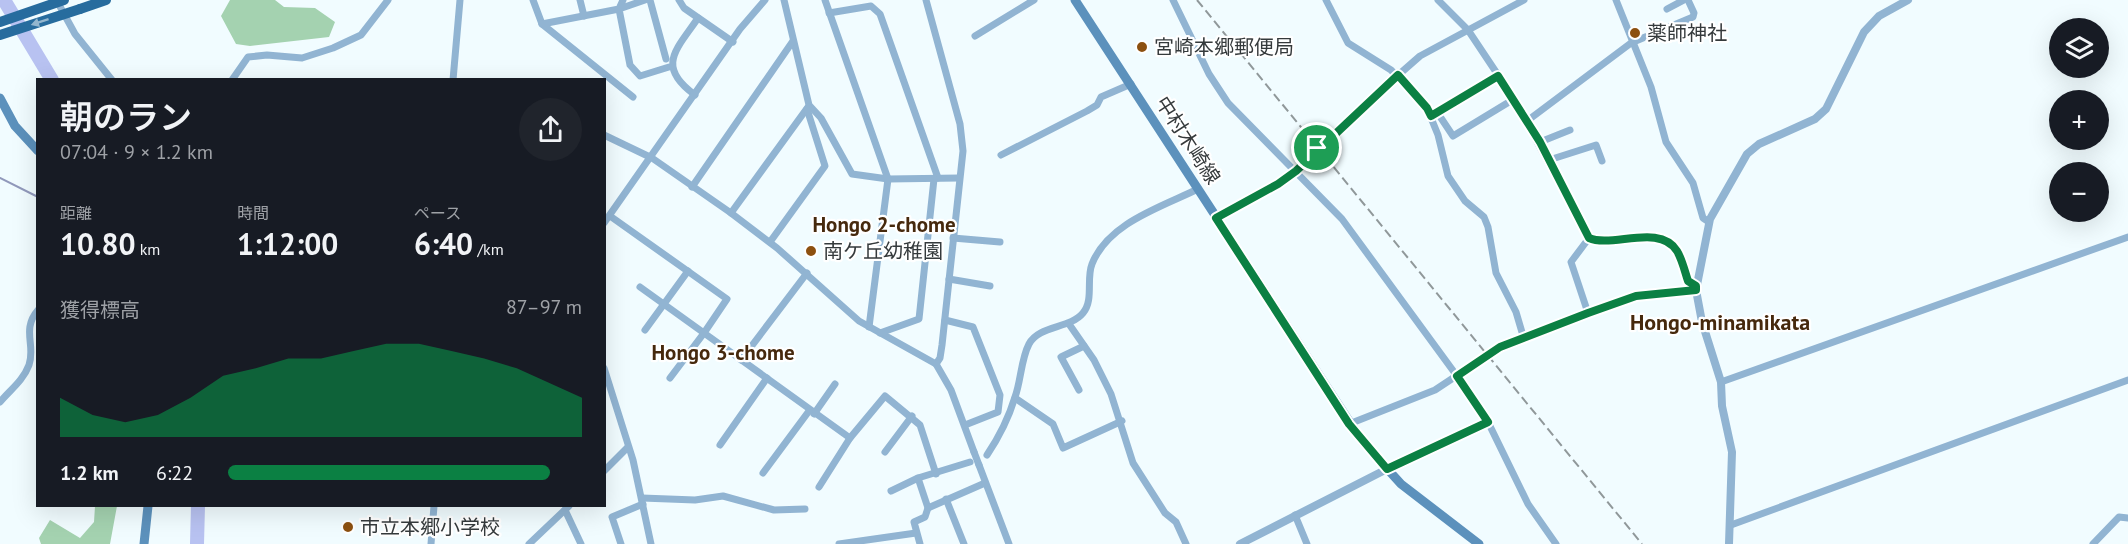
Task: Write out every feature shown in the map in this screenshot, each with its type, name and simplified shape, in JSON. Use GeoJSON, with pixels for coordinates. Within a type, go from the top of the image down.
{"type":"FeatureCollection","features":[{"type":"Feature","properties":{"kind":"highway"},"geometry":{"type":"LineString","coordinates":[[0,22],[64,0]]}},
{"type":"Feature","properties":{"kind":"highway"},"geometry":{"type":"LineString","coordinates":[[0,35],[106,0]]}},
{"type":"Feature","properties":{"kind":"main road","name":"中村木崎線"},"geometry":{"type":"LineString","coordinates":[[1075,0],[1349,424],[1401,484],[1479,544]]}},
{"type":"Feature","properties":{"kind":"main road"},"geometry":{"type":"LineString","coordinates":[[0,98],[15,126]]}},
{"type":"Feature","properties":{"kind":"main road"},"geometry":{"type":"LineString","coordinates":[[0,111],[5,119],[15,126],[36,149]]}},
{"type":"Feature","properties":{"kind":"main road"},"geometry":{"type":"LineString","coordinates":[[144,544],[147,507]]}},
{"type":"Feature","properties":{"kind":"street"},"geometry":{"type":"LineString","coordinates":[[56,0],[75,34],[110,78]]}},
{"type":"Feature","properties":{"kind":"street"},"geometry":{"type":"LineString","coordinates":[[233,78],[248,57],[267,55],[302,58],[361,35],[388,0]]}},
{"type":"Feature","properties":{"kind":"street"},"geometry":{"type":"LineString","coordinates":[[453,78],[460,0]]}},
{"type":"Feature","properties":{"kind":"street"},"geometry":{"type":"LineString","coordinates":[[533,0],[542,24],[633,97]]}},
{"type":"Feature","properties":{"kind":"street"},"geometry":{"type":"LineString","coordinates":[[580,0],[584,16]]}},
{"type":"Feature","properties":{"kind":"street"},"geometry":{"type":"LineString","coordinates":[[623,0],[619,9],[630,65],[640,76],[667,63],[650,0]]}},
{"type":"Feature","properties":{"kind":"street"},"geometry":{"type":"LineString","coordinates":[[542,24],[619,9],[645,0]]}},
{"type":"Feature","properties":{"kind":"street"},"geometry":{"type":"LineString","coordinates":[[679,0],[684,8],[733,42]]}},
{"type":"Feature","properties":{"kind":"street"},"geometry":{"type":"LineString","coordinates":[[606,221],[765,0]]}},
{"type":"Feature","properties":{"kind":"street"},"geometry":{"type":"LineString","coordinates":[[770,242],[825,166],[808,107],[784,0]]}},
{"type":"Feature","properties":{"kind":"street"},"geometry":{"type":"LineString","coordinates":[[825,0],[888,179],[869,327]]}},
{"type":"Feature","properties":{"kind":"street"},"geometry":{"type":"LineString","coordinates":[[926,0],[960,124],[963,152],[945,320],[940,358],[936,364]]}},
{"type":"Feature","properties":{"kind":"street"},"geometry":{"type":"LineString","coordinates":[[975,36],[1034,0]]}},
{"type":"Feature","properties":{"kind":"street"},"geometry":{"type":"LineString","coordinates":[[1173,0],[1209,74],[1228,103],[1342,219],[1457,376],[1488,422],[1528,504],[1556,544]]}},
{"type":"Feature","properties":{"kind":"street"},"geometry":{"type":"LineString","coordinates":[[1326,0],[1348,42],[1398,75],[1453,136],[1514,99]]}},
{"type":"Feature","properties":{"kind":"street"},"geometry":{"type":"LineString","coordinates":[[1438,0],[1468,30],[1514,99],[1540,142],[1589,238],[1599,242],[1641,236],[1664,240],[1677,249],[1688,281],[1696,288]]}},
{"type":"Feature","properties":{"kind":"street"},"geometry":{"type":"LineString","coordinates":[[1216,218],[1278,184],[1296,171],[1420,56],[1524,0]]}},
{"type":"Feature","properties":{"kind":"street"},"geometry":{"type":"LineString","coordinates":[[1616,0],[1631,43],[1651,87],[1666,142],[1693,183],[1703,218],[1709,222]]}},
{"type":"Feature","properties":{"kind":"street"},"geometry":{"type":"LineString","coordinates":[[1527,121],[1631,43],[1693,17],[1694,13],[1686,0],[1667,9]]}},
{"type":"Feature","properties":{"kind":"street"},"geometry":{"type":"LineString","coordinates":[[1729,544],[1732,452],[1722,406],[1721,382],[1696,288],[1709,222],[1747,154],[1759,144],[1815,119],[1826,109],[1839,88],[1864,32],[1879,16],[1908,0]]}},
{"type":"Feature","properties":{"kind":"street"},"geometry":{"type":"LineString","coordinates":[[829,13],[871,6],[880,14],[936,178],[919,319],[880,333]]}},
{"type":"Feature","properties":{"kind":"street"},"geometry":{"type":"LineString","coordinates":[[695,95],[679,83],[672,68],[671,57],[698,18]]}},
{"type":"Feature","properties":{"kind":"street"},"geometry":{"type":"LineString","coordinates":[[692,187],[793,41]]}},
{"type":"Feature","properties":{"kind":"street"},"geometry":{"type":"LineString","coordinates":[[1434,114],[1498,76]]}},
{"type":"Feature","properties":{"kind":"street"},"geometry":{"type":"LineString","coordinates":[[1001,155],[1087,111],[1097,105],[1101,97],[1131,84]]}},
{"type":"Feature","properties":{"kind":"street"},"geometry":{"type":"LineString","coordinates":[[808,107],[821,118],[852,174],[888,179],[959,178]]}},
{"type":"Feature","properties":{"kind":"street"},"geometry":{"type":"LineString","coordinates":[[732,213],[808,107]]}},
{"type":"Feature","properties":{"kind":"street"},"geometry":{"type":"LineString","coordinates":[[1434,114],[1448,176],[1465,201],[1484,217],[1488,227],[1496,273],[1516,312],[1524,339]]}},
{"type":"Feature","properties":{"kind":"street"},"geometry":{"type":"LineString","coordinates":[[1540,142],[1570,130]]}},
{"type":"Feature","properties":{"kind":"street"},"geometry":{"type":"LineString","coordinates":[[606,136],[652,158],[732,213],[807,273],[859,321],[936,364],[951,390],[1009,544]]}},
{"type":"Feature","properties":{"kind":"street"},"geometry":{"type":"LineString","coordinates":[[1549,160],[1596,145],[1602,161]]}},
{"type":"Feature","properties":{"kind":"street"},"geometry":{"type":"LineString","coordinates":[[987,455],[997,441],[1016,398],[1029,343],[1043,332],[1069,324],[1086,308],[1092,264],[1114,233],[1198,189]]}},
{"type":"Feature","properties":{"kind":"street"},"geometry":{"type":"LineString","coordinates":[[610,216],[727,299],[705,333],[670,378]]}},
{"type":"Feature","properties":{"kind":"street"},"geometry":{"type":"LineString","coordinates":[[1721,382],[2128,237]]}},
{"type":"Feature","properties":{"kind":"street"},"geometry":{"type":"LineString","coordinates":[[953,238],[1000,242]]}},
{"type":"Feature","properties":{"kind":"street"},"geometry":{"type":"LineString","coordinates":[[1588,313],[1571,262],[1589,238]]}},
{"type":"Feature","properties":{"kind":"street"},"geometry":{"type":"LineString","coordinates":[[645,330],[666,305],[688,271]]}},
{"type":"Feature","properties":{"kind":"street"},"geometry":{"type":"LineString","coordinates":[[741,360],[807,273]]}},
{"type":"Feature","properties":{"kind":"street"},"geometry":{"type":"LineString","coordinates":[[949,279],[990,286]]}},
{"type":"Feature","properties":{"kind":"street"},"geometry":{"type":"LineString","coordinates":[[640,287],[850,438]]}},
{"type":"Feature","properties":{"kind":"street"},"geometry":{"type":"LineString","coordinates":[[1349,424],[1436,390],[1486,354],[1588,313],[1636,296],[1696,288]]}},
{"type":"Feature","properties":{"kind":"street"},"geometry":{"type":"LineString","coordinates":[[0,402],[16,388],[30,363],[28,331],[36,314]]}},
{"type":"Feature","properties":{"kind":"street"},"geometry":{"type":"LineString","coordinates":[[945,320],[972,327],[1000,395],[998,412],[965,425]]}},
{"type":"Feature","properties":{"kind":"street"},"geometry":{"type":"LineString","coordinates":[[1069,324],[1111,394],[1122,421],[1133,463],[1165,513],[1176,522],[1186,544]]}},
{"type":"Feature","properties":{"kind":"street"},"geometry":{"type":"LineString","coordinates":[[1079,390],[1061,357],[1084,346]]}},
{"type":"Feature","properties":{"kind":"street"},"geometry":{"type":"LineString","coordinates":[[606,375],[643,501],[651,544]]}},
{"type":"Feature","properties":{"kind":"street"},"geometry":{"type":"LineString","coordinates":[[720,445],[768,378]]}},
{"type":"Feature","properties":{"kind":"street"},"geometry":{"type":"LineString","coordinates":[[1731,525],[2128,380]]}},
{"type":"Feature","properties":{"kind":"street"},"geometry":{"type":"LineString","coordinates":[[763,472],[835,384]]}},
{"type":"Feature","properties":{"kind":"street"},"geometry":{"type":"LineString","coordinates":[[819,487],[850,438],[885,396],[920,424],[936,474]]}},
{"type":"Feature","properties":{"kind":"street"},"geometry":{"type":"LineString","coordinates":[[1016,398],[1053,424],[1063,448],[1122,421]]}},
{"type":"Feature","properties":{"kind":"street"},"geometry":{"type":"LineString","coordinates":[[885,452],[912,416]]}},
{"type":"Feature","properties":{"kind":"street"},"geometry":{"type":"LineString","coordinates":[[1240,544],[1387,469],[1488,422]]}},
{"type":"Feature","properties":{"kind":"street"},"geometry":{"type":"LineString","coordinates":[[606,469],[628,447]]}},
{"type":"Feature","properties":{"kind":"street"},"geometry":{"type":"LineString","coordinates":[[891,491],[918,478],[970,462]]}},
{"type":"Feature","properties":{"kind":"street"},"geometry":{"type":"LineString","coordinates":[[918,478],[928,508],[925,517],[914,522],[920,544]]}},
{"type":"Feature","properties":{"kind":"street"},"geometry":{"type":"LineString","coordinates":[[928,508],[985,483]]}},
{"type":"Feature","properties":{"kind":"street"},"geometry":{"type":"LineString","coordinates":[[621,544],[612,517],[643,501],[694,500],[723,496],[774,510],[805,509]]}},
{"type":"Feature","properties":{"kind":"street"},"geometry":{"type":"LineString","coordinates":[[946,499],[964,544]]}},
{"type":"Feature","properties":{"kind":"street"},"geometry":{"type":"LineString","coordinates":[[431,544],[434,507]]}},
{"type":"Feature","properties":{"kind":"street"},"geometry":{"type":"LineString","coordinates":[[532,543],[567,508],[582,544]]}},
{"type":"Feature","properties":{"kind":"street"},"geometry":{"type":"LineString","coordinates":[[1295,515],[1307,544]]}},
{"type":"Feature","properties":{"kind":"street"},"geometry":{"type":"LineString","coordinates":[[2093,544],[2119,517],[2128,518]]}},
{"type":"Feature","properties":{"kind":"street"},"geometry":{"type":"LineString","coordinates":[[839,544],[916,533]]}},
{"type":"Feature","properties":{"kind":"green space"},"geometry":{"type":"Polygon","coordinates":[[[230,0],[275,0],[284,7],[315,8],[335,22],[329,37],[250,46],[236,44],[221,16],[230,0]]]}},
{"type":"Feature","properties":{"kind":"green space"},"geometry":{"type":"Polygon","coordinates":[[[95,507],[117,507],[110,544],[41,544],[39,538],[50,520],[80,538],[94,522],[95,507]]]}},
{"type":"Feature","properties":{"kind":"waterway"},"geometry":{"type":"LineString","coordinates":[[4,0],[51,78]]}},
{"type":"Feature","properties":{"kind":"waterway"},"geometry":{"type":"LineString","coordinates":[[0,178],[36,196]]}},
{"type":"Feature","properties":{"kind":"waterway"},"geometry":{"type":"LineString","coordinates":[[197,544],[198,507]]}},
{"type":"Feature","properties":{"kind":"railway"},"geometry":{"type":"LineString","coordinates":[[1197,0],[1642,544]]}},
{"type":"Feature","properties":{"kind":"place","name":"薬師神社"},"geometry":{"type":"Point","coordinates":[1635,33]}},
{"type":"Feature","properties":{"kind":"place","name":"宮崎本郷郵便局"},"geometry":{"type":"Point","coordinates":[1142,47]}},
{"type":"Feature","properties":{"kind":"place","name":"南ケ丘幼稚園"},"geometry":{"type":"Point","coordinates":[811,251]}},
{"type":"Feature","properties":{"kind":"place","name":"市立本郷小学校"},"geometry":{"type":"Point","coordinates":[348,527]}},
{"type":"Feature","properties":{"kind":"district","name":"Hongo 2-chome"},"geometry":{"type":"Point","coordinates":[884,225]}},
{"type":"Feature","properties":{"kind":"district","name":"Hongo-minamikata"},"geometry":{"type":"Point","coordinates":[1720,322]}},
{"type":"Feature","properties":{"kind":"district","name":"Hongo 3-chome"},"geometry":{"type":"Point","coordinates":[723,353]}},
{"type":"Feature","properties":{"kind":"route"},"geometry":{"type":"LineString","coordinates":[[1398,75],[1427,108],[1431,116],[1498,76],[1540,142],[1589,238],[1599,242],[1641,236],[1664,240],[1677,249],[1688,281],[1696,286],[1696,290],[1636,296],[1486,354],[1457,376],[1488,422],[1387,469],[1349,424],[1216,218],[1278,184],[1296,171],[1317,148],[1398,75]]}}]}
